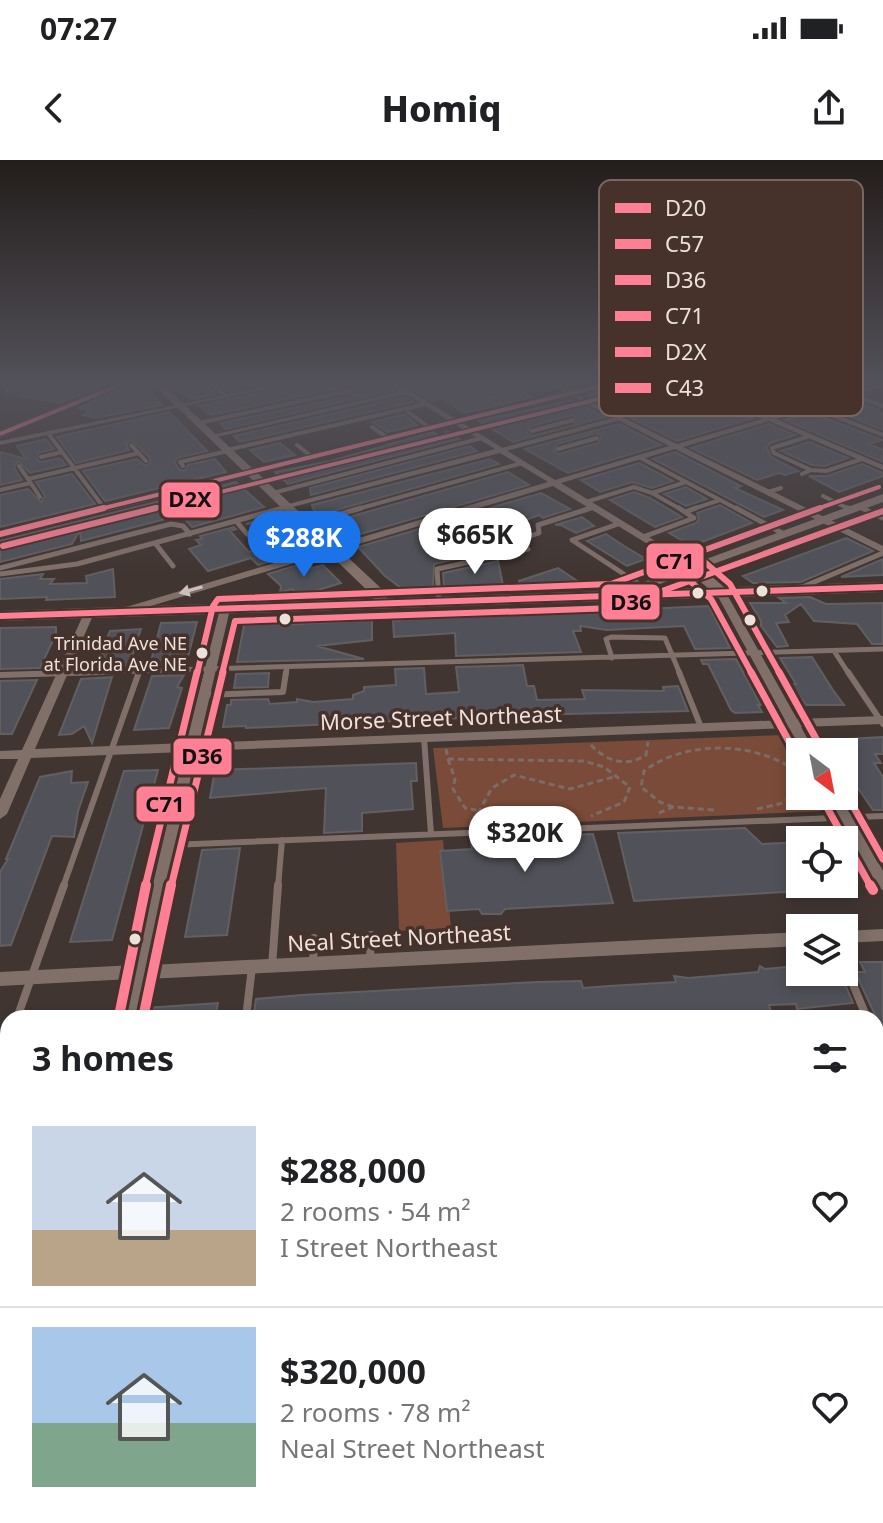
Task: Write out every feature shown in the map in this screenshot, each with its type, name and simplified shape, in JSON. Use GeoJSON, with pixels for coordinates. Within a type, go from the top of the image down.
{"type":"FeatureCollection","features":[{"type":"Feature","properties":{"kind":"main road"},"geometry":{"type":"LineString","coordinates":[[0,534],[350,448]]}},
{"type":"Feature","properties":{"kind":"main road"},"geometry":{"type":"LineString","coordinates":[[0,616],[883,587]]}},
{"type":"Feature","properties":{"kind":"street"},"geometry":{"type":"LineString","coordinates":[[225,448],[379,594],[382,603]]}},
{"type":"Feature","properties":{"kind":"street"},"geometry":{"type":"LineString","coordinates":[[498,448],[693,568],[720,591],[802,738]]}},
{"type":"Feature","properties":{"kind":"street"},"geometry":{"type":"LineString","coordinates":[[120,612],[671,448]]}},
{"type":"Feature","properties":{"kind":"street"},"geometry":{"type":"LineString","coordinates":[[679,448],[883,552]]}},
{"type":"Feature","properties":{"kind":"street"},"geometry":{"type":"LineString","coordinates":[[836,448],[883,468]]}},
{"type":"Feature","properties":{"kind":"street"},"geometry":{"type":"LineString","coordinates":[[288,507],[502,450]]}},
{"type":"Feature","properties":{"kind":"street"},"geometry":{"type":"LineString","coordinates":[[613,596],[883,498]]}},
{"type":"Feature","properties":{"kind":"street"},"geometry":{"type":"LineString","coordinates":[[133,1010],[225,609]]}},
{"type":"Feature","properties":{"kind":"street"},"geometry":{"type":"LineString","coordinates":[[0,814],[89,613]]}},
{"type":"Feature","properties":{"kind":"street","name":"Morse Street Northeast"},"geometry":{"type":"LineString","coordinates":[[0,755],[882,721]]}},
{"type":"Feature","properties":{"kind":"street"},"geometry":{"type":"LineString","coordinates":[[842,810],[883,884]]}},
{"type":"Feature","properties":{"kind":"street"},"geometry":{"type":"LineString","coordinates":[[858,936],[883,935]]}},
{"type":"Feature","properties":{"kind":"street","name":"Neal Street Northeast"},"geometry":{"type":"LineString","coordinates":[[0,979],[786,940]]}},
{"type":"Feature","properties":{"kind":"lane"},"geometry":{"type":"LineString","coordinates":[[59,448],[104,508]]}},
{"type":"Feature","properties":{"kind":"lane"},"geometry":{"type":"LineString","coordinates":[[134,448],[146,461]]}},
{"type":"Feature","properties":{"kind":"lane"},"geometry":{"type":"LineString","coordinates":[[183,466],[180,462],[238,448]]}},
{"type":"Feature","properties":{"kind":"lane"},"geometry":{"type":"LineString","coordinates":[[300,448],[312,457]]}},
{"type":"Feature","properties":{"kind":"lane"},"geometry":{"type":"LineString","coordinates":[[273,493],[445,448]]}},
{"type":"Feature","properties":{"kind":"lane"},"geometry":{"type":"LineString","coordinates":[[502,450],[511,448]]}},
{"type":"Feature","properties":{"kind":"lane"},"geometry":{"type":"LineString","coordinates":[[558,449],[563,448]]}},
{"type":"Feature","properties":{"kind":"lane"},"geometry":{"type":"LineString","coordinates":[[773,448],[774,453],[811,470],[826,471],[862,459]]}},
{"type":"Feature","properties":{"kind":"lane"},"geometry":{"type":"LineString","coordinates":[[41,457],[62,452]]}},
{"type":"Feature","properties":{"kind":"lane"},"geometry":{"type":"LineString","coordinates":[[0,490],[139,453]]}},
{"type":"Feature","properties":{"kind":"lane"},"geometry":{"type":"LineString","coordinates":[[639,457],[784,534]]}},
{"type":"Feature","properties":{"kind":"lane"},"geometry":{"type":"LineString","coordinates":[[306,524],[522,463]]}},
{"type":"Feature","properties":{"kind":"lane"},"geometry":{"type":"LineString","coordinates":[[19,466],[40,497]]}},
{"type":"Feature","properties":{"kind":"lane"},"geometry":{"type":"LineString","coordinates":[[802,474],[811,470]]}},
{"type":"Feature","properties":{"kind":"lane"},"geometry":{"type":"LineString","coordinates":[[652,493],[686,482]]}},
{"type":"Feature","properties":{"kind":"lane"},"geometry":{"type":"LineString","coordinates":[[586,502],[634,487],[652,493],[694,518],[643,537]]}},
{"type":"Feature","properties":{"kind":"lane"},"geometry":{"type":"LineString","coordinates":[[768,492],[781,488]]}},
{"type":"Feature","properties":{"kind":"lane"},"geometry":{"type":"LineString","coordinates":[[823,496],[883,518]]}},
{"type":"Feature","properties":{"kind":"lane"},"geometry":{"type":"LineString","coordinates":[[685,512],[720,500]]}},
{"type":"Feature","properties":{"kind":"lane"},"geometry":{"type":"LineString","coordinates":[[0,571],[77,564],[288,507]]}},
{"type":"Feature","properties":{"kind":"lane"},"geometry":{"type":"LineString","coordinates":[[439,601],[437,569],[528,549],[516,541],[539,533],[538,525],[595,507]]}},
{"type":"Feature","properties":{"kind":"lane"},"geometry":{"type":"LineString","coordinates":[[236,521],[247,534]]}},
{"type":"Feature","properties":{"kind":"lane"},"geometry":{"type":"LineString","coordinates":[[621,523],[572,540],[642,586]]}},
{"type":"Feature","properties":{"kind":"lane"},"geometry":{"type":"LineString","coordinates":[[0,571],[171,524],[183,526],[190,534]]}},
{"type":"Feature","properties":{"kind":"lane"},"geometry":{"type":"LineString","coordinates":[[155,543],[173,566]]}},
{"type":"Feature","properties":{"kind":"lane"},"geometry":{"type":"LineString","coordinates":[[795,590],[883,552]]}},
{"type":"Feature","properties":{"kind":"lane"},"geometry":{"type":"LineString","coordinates":[[612,658],[606,639],[662,637],[701,727]]}},
{"type":"Feature","properties":{"kind":"lane"},"geometry":{"type":"LineString","coordinates":[[0,675],[883,649]]}},
{"type":"Feature","properties":{"kind":"lane"},"geometry":{"type":"LineString","coordinates":[[834,651],[882,721]]}},
{"type":"Feature","properties":{"kind":"lane"},"geometry":{"type":"LineString","coordinates":[[205,695],[283,692],[287,668]]}},
{"type":"Feature","properties":{"kind":"lane"},"geometry":{"type":"LineString","coordinates":[[20,1010],[139,671]]}},
{"type":"Feature","properties":{"kind":"lane"},"geometry":{"type":"LineString","coordinates":[[424,738],[431,834]]}},
{"type":"Feature","properties":{"kind":"lane"},"geometry":{"type":"LineString","coordinates":[[169,845],[883,816]]}},
{"type":"Feature","properties":{"kind":"lane"},"geometry":{"type":"LineString","coordinates":[[272,966],[282,840]]}},
{"type":"Feature","properties":{"kind":"lane"},"geometry":{"type":"LineString","coordinates":[[370,961],[371,935]]}},
{"type":"Feature","properties":{"kind":"lane"},"geometry":{"type":"LineString","coordinates":[[313,964],[314,938]]}},
{"type":"Feature","properties":{"kind":"lane"},"geometry":{"type":"LineString","coordinates":[[247,1010],[252,967]]}},
{"type":"Feature","properties":{"kind":"lane"},"geometry":{"type":"LineString","coordinates":[[854,986],[864,1010]]}},
{"type":"Feature","properties":{"kind":"path"},"geometry":{"type":"LineString","coordinates":[[590,744],[611,760],[631,762],[642,759],[649,748],[648,742]]}},
{"type":"Feature","properties":{"kind":"path"},"geometry":{"type":"LineString","coordinates":[[446,749],[455,779],[453,789],[456,799],[465,808],[478,813],[517,818]]}},
{"type":"Feature","properties":{"kind":"path"},"geometry":{"type":"LineString","coordinates":[[641,787],[641,778],[650,764],[683,752],[726,749],[770,756],[786,762]]}},
{"type":"Feature","properties":{"kind":"path"},"geometry":{"type":"LineString","coordinates":[[448,759],[497,762],[564,758],[604,767],[630,787],[641,787],[660,802],[673,807],[724,811]]}},
{"type":"Feature","properties":{"kind":"path"},"geometry":{"type":"LineString","coordinates":[[642,759],[650,764]]}},
{"type":"Feature","properties":{"kind":"path"},"geometry":{"type":"LineString","coordinates":[[604,767],[611,760]]}},
{"type":"Feature","properties":{"kind":"path"},"geometry":{"type":"LineString","coordinates":[[478,813],[489,790],[499,780],[511,776],[531,777],[548,785],[574,789],[617,776]]}},
{"type":"Feature","properties":{"kind":"path"},"geometry":{"type":"LineString","coordinates":[[589,816],[610,811],[624,802],[630,787]]}},
{"type":"Feature","properties":{"kind":"path"},"geometry":{"type":"LineString","coordinates":[[753,810],[786,801]]}},
{"type":"Feature","properties":{"kind":"path"},"geometry":{"type":"LineString","coordinates":[[650,814],[673,807]]}},
{"type":"Feature","properties":{"kind":"shaded area"},"geometry":{"type":"Polygon","coordinates":[[[785,735],[786,810],[826,811],[443,828],[433,748],[785,735]]]}},
{"type":"Feature","properties":{"kind":"shaded area"},"geometry":{"type":"Polygon","coordinates":[[[443,840],[451,928],[399,931],[396,843],[443,840]]]}},
{"type":"Feature","properties":{"kind":"building"},"geometry":{"type":"Polygon","coordinates":[[[18,448],[53,448],[38,453],[37,460],[60,458],[66,465],[30,473],[18,461],[14,467],[22,480],[0,485],[0,452],[26,459],[18,448]]]}},
{"type":"Feature","properties":{"kind":"building"},"geometry":{"type":"Polygon","coordinates":[[[65,448],[129,450],[76,463],[65,448]]]}},
{"type":"Feature","properties":{"kind":"building"},"geometry":{"type":"Polygon","coordinates":[[[139,448],[204,448],[207,451],[177,458],[175,463],[179,469],[184,471],[188,465],[215,459],[226,472],[105,501],[83,471],[137,459],[146,466],[150,458],[139,448]]]}},
{"type":"Feature","properties":{"kind":"building"},"geometry":{"type":"Polygon","coordinates":[[[286,448],[295,455],[264,462],[250,450],[286,448]]]}},
{"type":"Feature","properties":{"kind":"building"},"geometry":{"type":"Polygon","coordinates":[[[378,448],[426,448],[288,484],[275,472],[378,448]]]}},
{"type":"Feature","properties":{"kind":"building"},"geometry":{"type":"Polygon","coordinates":[[[464,448],[477,451],[311,495],[310,488],[464,448]]]}},
{"type":"Feature","properties":{"kind":"building"},"geometry":{"type":"Polygon","coordinates":[[[555,448],[554,451],[559,454],[582,448],[652,448],[568,473],[525,449],[555,448]]]}},
{"type":"Feature","properties":{"kind":"building"},"geometry":{"type":"Polygon","coordinates":[[[691,448],[767,448],[771,457],[798,471],[757,480],[691,448]]]}},
{"type":"Feature","properties":{"kind":"building"},"geometry":{"type":"Polygon","coordinates":[[[792,448],[823,448],[848,458],[825,466],[812,465],[781,451],[792,448]]]}},
{"type":"Feature","properties":{"kind":"building"},"geometry":{"type":"Polygon","coordinates":[[[849,448],[883,450],[883,462],[849,448]]]}},
{"type":"Feature","properties":{"kind":"building"},"geometry":{"type":"Polygon","coordinates":[[[675,452],[741,486],[735,488],[783,510],[764,517],[653,459],[675,452]]]}},
{"type":"Feature","properties":{"kind":"building"},"geometry":{"type":"Polygon","coordinates":[[[490,459],[499,464],[319,515],[313,509],[312,505],[490,459]]]}},
{"type":"Feature","properties":{"kind":"building"},"geometry":{"type":"Polygon","coordinates":[[[639,463],[673,481],[652,488],[632,482],[600,492],[581,480],[639,463]]]}},
{"type":"Feature","properties":{"kind":"building"},"geometry":{"type":"Polygon","coordinates":[[[862,464],[883,473],[883,476],[839,492],[809,476],[827,476],[862,464]]]}},
{"type":"Feature","properties":{"kind":"building"},"geometry":{"type":"Polygon","coordinates":[[[508,472],[529,485],[347,538],[328,523],[508,472]]]}},
{"type":"Feature","properties":{"kind":"building"},"geometry":{"type":"Polygon","coordinates":[[[72,474],[95,504],[0,527],[0,495],[28,489],[41,502],[45,496],[36,482],[72,474]]]}},
{"type":"Feature","properties":{"kind":"building"},"geometry":{"type":"Polygon","coordinates":[[[236,482],[264,507],[192,527],[183,517],[169,518],[81,541],[80,530],[72,544],[0,562],[0,541],[236,482]]]}},
{"type":"Feature","properties":{"kind":"building"},"geometry":{"type":"Polygon","coordinates":[[[686,487],[707,499],[686,506],[664,494],[686,487]]]}},
{"type":"Feature","properties":{"kind":"building"},"geometry":{"type":"Polygon","coordinates":[[[634,492],[682,517],[655,527],[610,500],[634,492]]]}},
{"type":"Feature","properties":{"kind":"building"},"geometry":{"type":"Polygon","coordinates":[[[541,493],[570,509],[543,518],[539,515],[492,533],[511,541],[499,546],[501,548],[434,564],[433,590],[405,591],[385,576],[358,547],[541,493]]]}},
{"type":"Feature","properties":{"kind":"building"},"geometry":{"type":"Polygon","coordinates":[[[720,505],[752,523],[699,543],[688,544],[669,533],[696,523],[699,519],[697,513],[720,505]]]}},
{"type":"Feature","properties":{"kind":"building"},"geometry":{"type":"Polygon","coordinates":[[[274,516],[302,544],[292,547],[298,553],[258,565],[251,558],[208,571],[189,549],[201,545],[196,540],[202,539],[200,536],[234,527],[236,529],[230,531],[249,552],[278,544],[258,523],[246,524],[274,516]]]}},
{"type":"Feature","properties":{"kind":"building"},"geometry":{"type":"Polygon","coordinates":[[[582,517],[594,526],[576,533],[555,525],[582,517]]]}},
{"type":"Feature","properties":{"kind":"building"},"geometry":{"type":"Polygon","coordinates":[[[606,534],[646,559],[627,566],[587,541],[606,534]]]}},
{"type":"Feature","properties":{"kind":"building"},"geometry":{"type":"Polygon","coordinates":[[[846,538],[873,551],[801,582],[753,583],[743,576],[846,538]]]}},
{"type":"Feature","properties":{"kind":"building"},"geometry":{"type":"Polygon","coordinates":[[[883,559],[883,575],[841,577],[883,559]]]}},
{"type":"Feature","properties":{"kind":"building"},"geometry":{"type":"Polygon","coordinates":[[[498,561],[503,585],[444,586],[443,573],[498,561]]]}},
{"type":"Feature","properties":{"kind":"building"},"geometry":{"type":"Polygon","coordinates":[[[307,562],[312,568],[323,565],[341,583],[299,596],[292,589],[280,593],[281,586],[268,574],[307,562]]]}},
{"type":"Feature","properties":{"kind":"building"},"geometry":{"type":"Polygon","coordinates":[[[558,568],[579,582],[520,584],[519,581],[558,568]]]}},
{"type":"Feature","properties":{"kind":"building"},"geometry":{"type":"Polygon","coordinates":[[[113,569],[115,597],[0,599],[0,579],[43,574],[40,579],[54,579],[50,584],[87,583],[86,576],[113,569]]]}},
{"type":"Feature","properties":{"kind":"building"},"geometry":{"type":"Polygon","coordinates":[[[810,597],[826,604],[883,603],[883,644],[872,644],[857,624],[814,621],[801,604],[785,615],[789,622],[776,623],[788,646],[777,647],[761,626],[750,603],[786,603],[779,598],[810,597]]]}},
{"type":"Feature","properties":{"kind":"building"},"geometry":{"type":"Polygon","coordinates":[[[709,606],[730,648],[695,649],[684,626],[607,630],[580,626],[581,631],[573,631],[581,652],[456,656],[455,633],[394,637],[393,620],[399,621],[405,617],[709,606]]]}},
{"type":"Feature","properties":{"kind":"building"},"geometry":{"type":"Polygon","coordinates":[[[280,618],[279,625],[372,620],[372,640],[317,646],[364,659],[237,662],[245,620],[280,618]]]}},
{"type":"Feature","properties":{"kind":"building"},"geometry":{"type":"Polygon","coordinates":[[[197,622],[186,664],[150,665],[161,623],[197,622]]]}},
{"type":"Feature","properties":{"kind":"building"},"geometry":{"type":"Polygon","coordinates":[[[56,627],[56,634],[40,668],[0,669],[0,628],[56,627]]]}},
{"type":"Feature","properties":{"kind":"building"},"geometry":{"type":"Polygon","coordinates":[[[141,629],[129,666],[96,666],[110,631],[141,629]]]}},
{"type":"Feature","properties":{"kind":"building"},"geometry":{"type":"Polygon","coordinates":[[[812,657],[844,705],[806,705],[791,684],[796,684],[780,658],[812,657]]]}},
{"type":"Feature","properties":{"kind":"building"},"geometry":{"type":"Polygon","coordinates":[[[736,659],[762,712],[735,713],[731,710],[708,664],[703,664],[701,660],[736,659]]]}},
{"type":"Feature","properties":{"kind":"building"},"geometry":{"type":"Polygon","coordinates":[[[523,665],[527,686],[534,686],[537,700],[585,699],[582,690],[664,691],[663,687],[678,686],[688,711],[223,727],[227,705],[231,705],[231,700],[268,699],[270,704],[297,702],[297,699],[313,702],[353,699],[353,695],[364,691],[364,687],[396,685],[395,669],[424,668],[426,694],[459,692],[456,667],[523,665]]]}},
{"type":"Feature","properties":{"kind":"building"},"geometry":{"type":"Polygon","coordinates":[[[269,673],[268,687],[234,688],[236,674],[269,673]]]}},
{"type":"Feature","properties":{"kind":"building"},"geometry":{"type":"Polygon","coordinates":[[[184,675],[177,687],[182,688],[169,728],[134,730],[152,676],[184,675]]]}},
{"type":"Feature","properties":{"kind":"building"},"geometry":{"type":"Polygon","coordinates":[[[112,677],[92,743],[84,726],[72,734],[59,735],[81,679],[112,677]]]}},
{"type":"Feature","properties":{"kind":"building"},"geometry":{"type":"Polygon","coordinates":[[[37,680],[12,734],[0,734],[0,681],[37,680]]]}},
{"type":"Feature","properties":{"kind":"building"},"geometry":{"type":"Polygon","coordinates":[[[883,737],[883,754],[875,754],[881,763],[874,763],[883,777],[883,810],[873,810],[858,788],[858,738],[883,737]]]}},
{"type":"Feature","properties":{"kind":"building"},"geometry":{"type":"Polygon","coordinates":[[[416,763],[417,781],[411,781],[413,809],[362,813],[362,831],[324,833],[326,788],[210,798],[215,770],[416,763]]]}},
{"type":"Feature","properties":{"kind":"building"},"geometry":{"type":"Polygon","coordinates":[[[158,770],[112,940],[70,942],[124,771],[158,770]]]}},
{"type":"Feature","properties":{"kind":"building"},"geometry":{"type":"Polygon","coordinates":[[[72,771],[71,783],[88,782],[78,811],[74,837],[52,836],[11,945],[0,946],[0,872],[40,777],[72,771]]]}},
{"type":"Feature","properties":{"kind":"building"},"geometry":{"type":"Polygon","coordinates":[[[745,828],[762,844],[786,843],[786,892],[634,901],[618,833],[745,828]]]}},
{"type":"Feature","properties":{"kind":"building"},"geometry":{"type":"Polygon","coordinates":[[[593,834],[613,903],[505,909],[501,914],[482,914],[479,909],[447,911],[440,851],[472,849],[471,843],[490,844],[488,838],[593,834]]]}},
{"type":"Feature","properties":{"kind":"building"},"geometry":{"type":"Polygon","coordinates":[[[240,848],[227,935],[185,937],[202,850],[240,848]]]}},
{"type":"Feature","properties":{"kind":"building"},"geometry":{"type":"Polygon","coordinates":[[[860,962],[883,962],[883,1010],[873,1010],[858,972],[865,972],[860,962]]]}},
{"type":"Feature","properties":{"kind":"building"},"geometry":{"type":"Polygon","coordinates":[[[760,966],[765,969],[786,967],[786,986],[846,986],[853,1003],[797,1009],[796,1004],[769,1005],[770,1010],[254,1010],[256,999],[302,995],[537,982],[581,981],[583,988],[676,982],[674,976],[688,978],[758,972],[760,966]]]}},
{"type":"Feature","properties":{"kind":"building"},"geometry":{"type":"Polygon","coordinates":[[[218,1003],[217,1010],[145,1008],[218,1003]]]}},
{"type":"Feature","properties":{"kind":"transit line","name":"D20"},"geometry":{"type":"LineString","coordinates":[[0,534],[350,448]]}},
{"type":"Feature","properties":{"kind":"transit line","name":"D2X"},"geometry":{"type":"LineString","coordinates":[[3,546],[402,448]]}},
{"type":"Feature","properties":{"kind":"transit line","name":"C71"},"geometry":{"type":"LineString","coordinates":[[120,1010],[143,897],[213,606],[218,599],[611,584],[879,487]]}},
{"type":"Feature","properties":{"kind":"transit line","name":"D36"},"geometry":{"type":"LineString","coordinates":[[145,1010],[167,903],[235,621],[615,608],[883,511]]}},
{"type":"Feature","properties":{"kind":"transit line","name":"C71"},"geometry":{"type":"LineString","coordinates":[[701,559],[730,584],[816,738]]}},
{"type":"Feature","properties":{"kind":"transit line","name":"D36"},"geometry":{"type":"LineString","coordinates":[[685,577],[711,599],[787,738]]}},
{"type":"Feature","properties":{"kind":"transit line","name":"C57"},"geometry":{"type":"LineString","coordinates":[[0,616],[883,587]]}},
{"type":"Feature","properties":{"kind":"transit line","name":"D36"},"geometry":{"type":"LineString","coordinates":[[828,810],[873,890]]}},
{"type":"Feature","properties":{"kind":"transit line","name":"C71"},"geometry":{"type":"LineString","coordinates":[[855,810],[883,859]]}},
{"type":"Feature","properties":{"kind":"place","name":"Trinidad Ave NE at Florida Ave NE"},"geometry":{"type":"Point","coordinates":[202,653]}}]}
